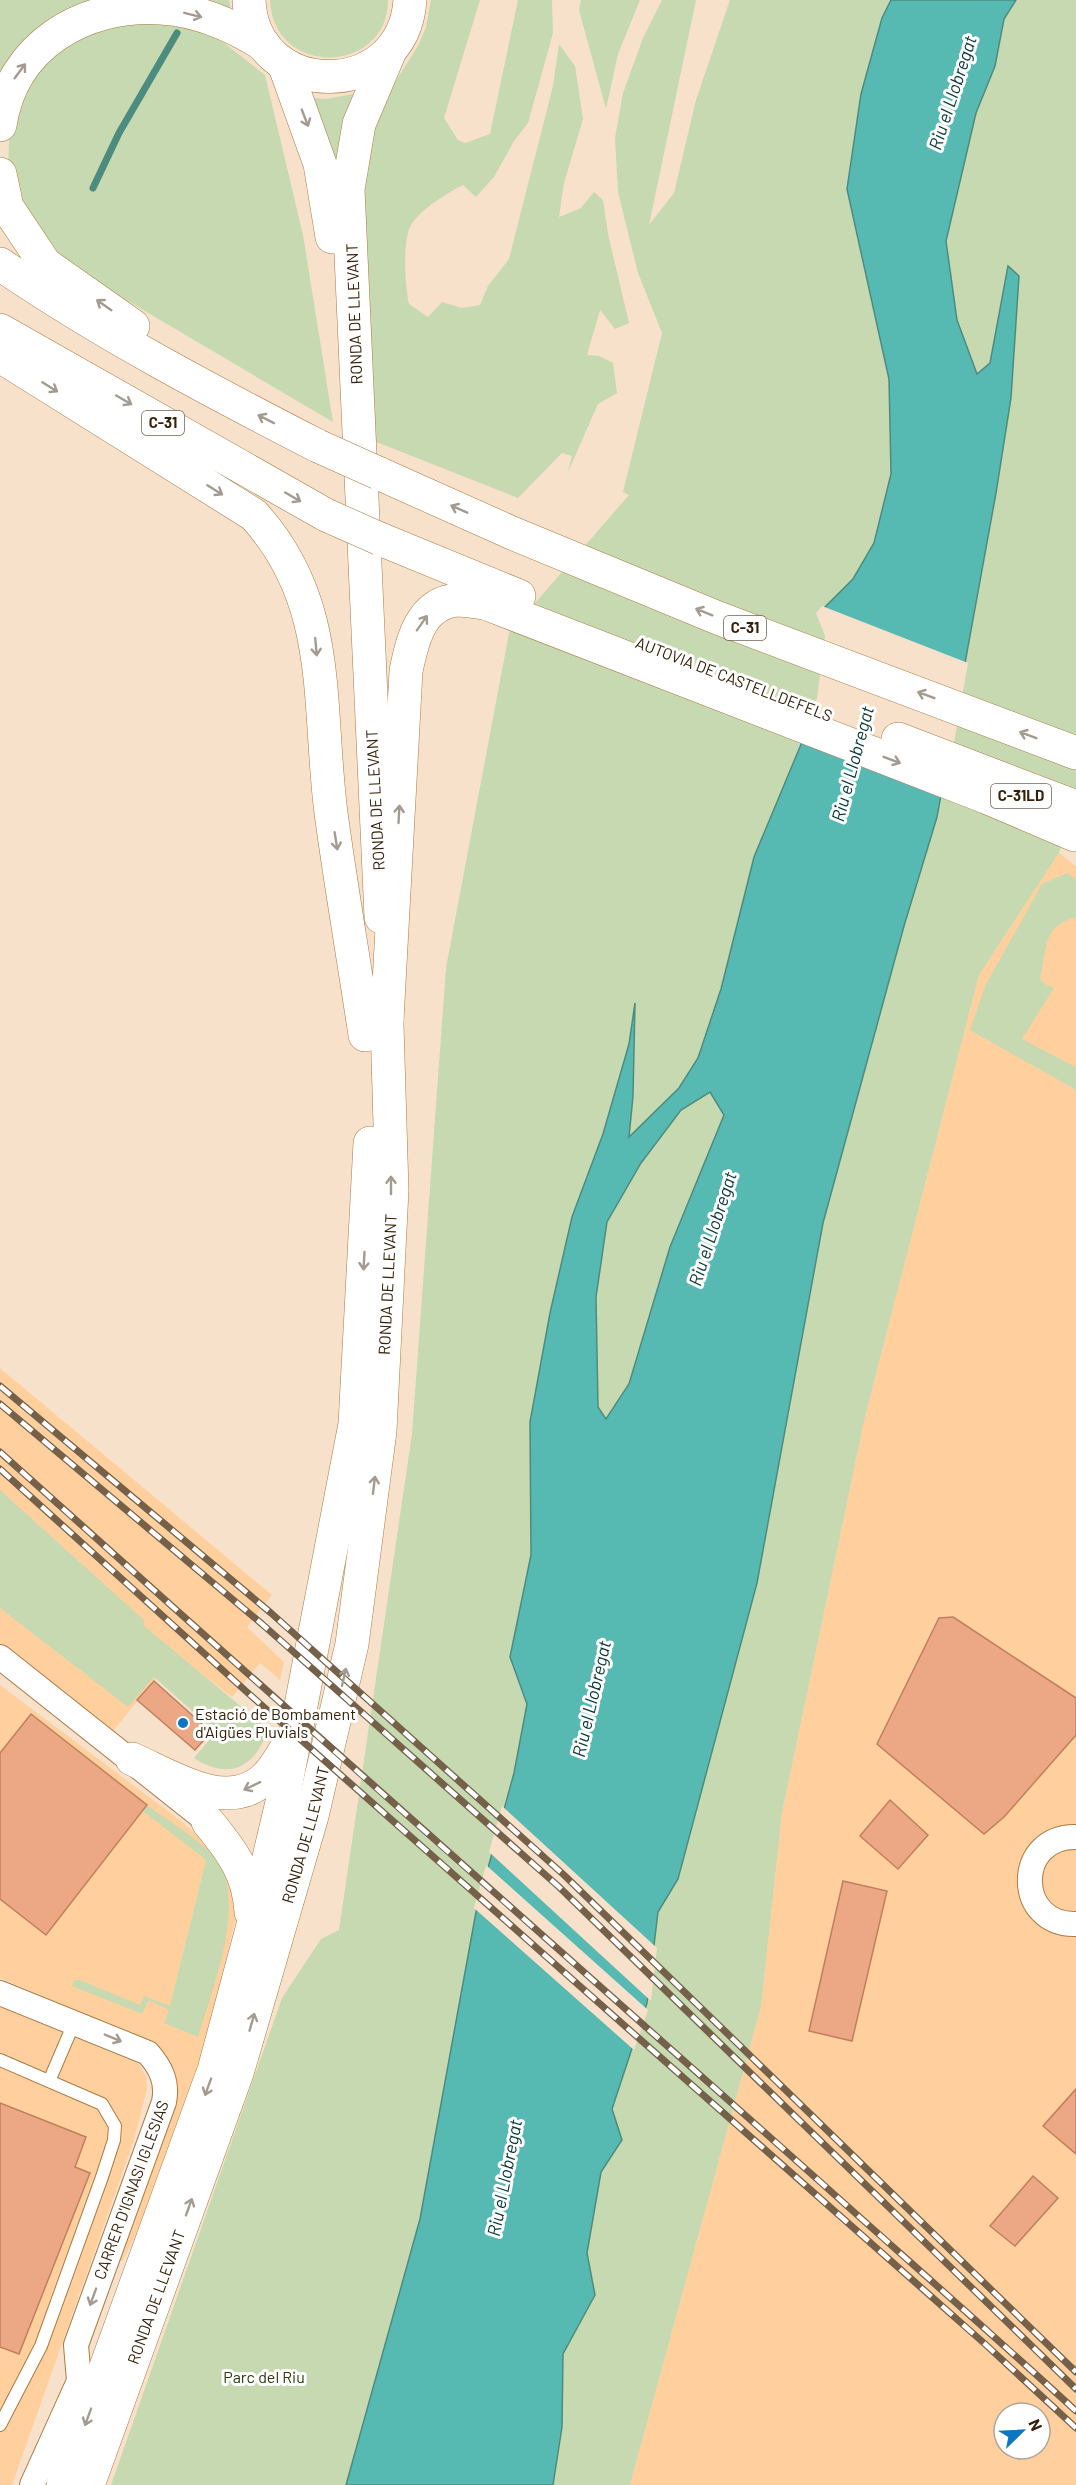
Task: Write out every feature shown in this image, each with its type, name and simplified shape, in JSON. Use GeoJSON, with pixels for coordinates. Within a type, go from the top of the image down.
{"type":"FeatureCollection","features":[{"type":"Feature","properties":{"kind":"main road","name":"RONDA DE LLEVANT"},"geometry":{"type":"LineString","coordinates":[[88,2485],[237,2073],[312,1816],[352,1644],[380,1431],[392,1190],[367,917],[334,257],[320,164],[274,54],[254,25],[249,0]]}},
{"type":"Feature","properties":{"kind":"main road","name":"RONDA DE LLEVANT"},"geometry":{"type":"LineString","coordinates":[[63,2485],[214,2070],[252,1929],[300,1724],[355,1424],[376,1027],[374,798],[348,189],[359,124],[390,51],[404,28],[410,0]]}},
{"type":"Feature","properties":{"kind":"main road"},"geometry":{"type":"LineString","coordinates":[[0,125],[15,76],[42,45],[65,28],[97,15],[130,8],[162,8],[220,22],[242,31],[274,54]]}},
{"type":"Feature","properties":{"kind":"main road","name":"RONDA DE LLEVANT"},"geometry":{"type":"LineString","coordinates":[[274,54],[313,76],[334,77],[364,69],[390,51]]}},
{"type":"Feature","properties":{"kind":"main road"},"geometry":{"type":"LineString","coordinates":[[0,174],[7,207],[45,264],[138,330],[197,383]]}},
{"type":"Feature","properties":{"kind":"main road","name":"C-31"},"geometry":{"type":"LineString","coordinates":[[0,264],[80,317],[197,383],[318,446],[512,533],[718,618],[1076,753]]}},
{"type":"Feature","properties":{"kind":"main road","name":"C-31"},"geometry":{"type":"LineString","coordinates":[[0,330],[326,515],[490,595]]}},
{"type":"Feature","properties":{"kind":"main road"},"geometry":{"type":"LineString","coordinates":[[0,356],[254,515],[274,537],[299,579],[314,630],[331,811],[376,1027]]}},
{"type":"Feature","properties":{"kind":"main road"},"geometry":{"type":"LineString","coordinates":[[376,1027],[406,671],[412,642],[421,622],[431,611],[456,600],[490,595],[986,797],[1076,826]]}},
{"type":"Feature","properties":{"kind":"main road","name":"AUTOVIA DE CASTELLDEFELS"},"geometry":{"type":"LineString","coordinates":[[490,595],[963,762],[1076,826]]}},
{"type":"Feature","properties":{"kind":"main road"},"geometry":{"type":"LineString","coordinates":[[132,1759],[199,1788],[214,1792],[236,1793],[249,1789],[267,1776],[300,1724]]}},
{"type":"Feature","properties":{"kind":"main road"},"geometry":{"type":"LineString","coordinates":[[208,1822],[241,1837],[253,1839],[274,1837],[312,1816]]}},
{"type":"Feature","properties":{"kind":"main road"},"geometry":{"type":"LineString","coordinates":[[208,1822],[237,1858],[246,1876],[250,1895],[252,1929]]}},
{"type":"Feature","properties":{"kind":"main road"},"geometry":{"type":"LineString","coordinates":[[79,2381],[150,2243]]}},
{"type":"Feature","properties":{"kind":"street"},"geometry":{"type":"LineString","coordinates":[[0,1657],[132,1759],[208,1822]]}},
{"type":"Feature","properties":{"kind":"street"},"geometry":{"type":"LineString","coordinates":[[1076,1837],[1062,1838],[1048,1844],[1038,1854],[1031,1868],[1029,1882],[1032,1897],[1040,1910],[1076,1940]]}},
{"type":"Feature","properties":{"kind":"street"},"geometry":{"type":"LineString","coordinates":[[1052,1919],[1076,1924]]}},
{"type":"Feature","properties":{"kind":"street","name":"CARRER D'IGNASI IGLESIAS"},"geometry":{"type":"LineString","coordinates":[[0,1993],[148,2053],[162,2072],[166,2094],[76,2345],[79,2381]]}},
{"type":"Feature","properties":{"kind":"street"},"geometry":{"type":"LineString","coordinates":[[32,2485],[42,2457],[79,2381]]}},
{"type":"Feature","properties":{"kind":"lane"},"geometry":{"type":"LineString","coordinates":[[50,2079],[74,2023]]}},
{"type":"Feature","properties":{"kind":"lane"},"geometry":{"type":"LineString","coordinates":[[0,2060],[50,2079],[102,2104],[115,2126],[114,2140],[41,2346],[0,2425]]}},
{"type":"Feature","properties":{"kind":"shaded area"},"geometry":{"type":"Polygon","coordinates":[[[1059,853],[1076,866],[1076,2485],[630,2485],[761,2007],[782,1813],[865,1417],[979,975],[1059,853]]]}},
{"type":"Feature","properties":{"kind":"shaded area"},"geometry":{"type":"Polygon","coordinates":[[[0,1368],[272,1595],[247,1627],[284,1662],[280,1680],[260,1663],[232,1697],[176,1654],[113,1731],[0,1643],[0,1368]]]}},
{"type":"Feature","properties":{"kind":"shaded area"},"geometry":{"type":"Polygon","coordinates":[[[0,1685],[181,1821],[228,1862],[238,1908],[205,2049],[149,2209],[123,2260],[113,2266],[173,2097],[115,2027],[0,1978],[0,1685]]]}},
{"type":"Feature","properties":{"kind":"shaded area"},"geometry":{"type":"Polygon","coordinates":[[[0,2006],[139,2064],[146,2076],[147,2089],[134,2140],[12,2485],[0,2485],[0,2006]]]}},
{"type":"Feature","properties":{"kind":"green space"},"geometry":{"type":"Polygon","coordinates":[[[0,0],[135,0],[0,89],[0,0]]]}},
{"type":"Feature","properties":{"kind":"green space"},"geometry":{"type":"Polygon","coordinates":[[[135,0],[229,0],[233,20],[135,0]]]}},
{"type":"Feature","properties":{"kind":"green space"},"geometry":{"type":"Polygon","coordinates":[[[270,0],[388,0],[383,25],[370,43],[351,54],[330,57],[309,54],[290,43],[276,25],[270,0]]]}},
{"type":"Feature","properties":{"kind":"green space"},"geometry":{"type":"Polygon","coordinates":[[[431,0],[480,0],[444,118],[458,140],[465,143],[490,134],[518,0],[552,0],[553,33],[528,123],[514,141],[494,177],[476,197],[463,185],[449,193],[428,207],[411,225],[405,252],[409,304],[428,317],[442,302],[462,308],[480,305],[488,286],[509,259],[553,86],[559,44],[575,66],[583,119],[564,183],[559,217],[581,208],[594,192],[603,200],[608,234],[629,323],[615,329],[600,310],[587,355],[599,356],[613,363],[617,393],[598,404],[568,472],[572,456],[562,453],[518,498],[369,439],[355,203],[378,109],[418,46],[426,27],[431,0]]]}},
{"type":"Feature","properties":{"kind":"green space"},"geometry":{"type":"Polygon","coordinates":[[[581,0],[640,0],[618,54],[606,109],[579,10],[581,0]]]}},
{"type":"Feature","properties":{"kind":"green space","name":"Parc del Riu"},"geometry":{"type":"Polygon","coordinates":[[[662,0],[696,0],[649,225],[674,193],[696,100],[730,0],[891,0],[882,18],[847,189],[889,379],[891,474],[874,543],[853,579],[820,613],[828,636],[820,699],[754,857],[721,989],[698,1058],[679,1088],[629,1138],[633,1096],[634,1010],[629,1044],[603,1134],[572,1217],[550,1313],[530,1422],[531,1555],[510,1657],[527,1704],[514,1773],[476,1912],[420,2218],[346,2485],[111,2485],[282,1998],[321,1939],[339,1930],[412,1434],[446,968],[509,633],[629,495],[623,492],[662,333],[638,273],[618,192],[615,138],[623,93],[643,38],[662,0]]]}},
{"type":"Feature","properties":{"kind":"green space"},"geometry":{"type":"Polygon","coordinates":[[[1016,0],[1076,0],[1076,799],[1059,853],[979,975],[865,1417],[782,1813],[761,2007],[630,2485],[553,2485],[562,2427],[563,2353],[595,2295],[587,2253],[601,2172],[622,2140],[612,2109],[647,2003],[658,1912],[678,1879],[757,1583],[823,1223],[904,926],[937,817],[1011,398],[1019,276],[1008,266],[990,363],[977,374],[957,320],[946,241],[976,113],[995,66],[1004,19],[1016,0]]]}},
{"type":"Feature","properties":{"kind":"green space"},"geometry":{"type":"Polygon","coordinates":[[[144,15],[205,28],[265,75],[303,235],[333,422],[55,258],[16,200],[8,173],[10,116],[56,44],[144,15]]]}},
{"type":"Feature","properties":{"kind":"green space"},"geometry":{"type":"Polygon","coordinates":[[[353,94],[342,132],[334,194],[313,98],[326,99],[353,94]]]}},
{"type":"Feature","properties":{"kind":"green space"},"geometry":{"type":"Polygon","coordinates":[[[1067,873],[1076,879],[1076,918],[1057,926],[1048,940],[1040,979],[1054,988],[1022,1039],[1076,1067],[1076,1090],[970,1030],[985,986],[1042,884],[1067,873]]]}},
{"type":"Feature","properties":{"kind":"green space"},"geometry":{"type":"Polygon","coordinates":[[[710,1092],[724,1115],[670,1247],[629,1384],[607,1419],[598,1407],[596,1297],[607,1222],[641,1163],[681,1110],[710,1092]]]}},
{"type":"Feature","properties":{"kind":"green space"},"geometry":{"type":"Polygon","coordinates":[[[0,1490],[145,1621],[143,1625],[268,1729],[263,1742],[249,1761],[230,1769],[219,1769],[194,1758],[216,1732],[154,1677],[128,1707],[0,1608],[0,1490]]]}},
{"type":"Feature","properties":{"kind":"green space"},"geometry":{"type":"Polygon","coordinates":[[[147,1805],[210,1852],[225,1877],[229,1898],[224,1946],[198,2037],[164,2023],[169,2010],[149,2000],[142,2014],[72,1986],[74,1980],[80,1980],[140,2005],[144,1996],[170,2006],[206,1860],[143,1811],[147,1805]]]}},
{"type":"Feature","properties":{"kind":"water","name":"Riu el Llobregat"},"geometry":{"type":"Polygon","coordinates":[[[891,0],[1016,0],[1004,19],[995,66],[976,113],[946,241],[957,320],[977,374],[990,363],[1008,266],[1019,276],[1011,398],[937,817],[904,926],[823,1223],[757,1583],[678,1879],[658,1912],[647,2003],[612,2109],[622,2140],[601,2172],[587,2253],[595,2295],[563,2354],[562,2427],[553,2485],[346,2485],[420,2219],[476,1912],[514,1773],[527,1704],[510,1657],[531,1555],[530,1422],[550,1313],[572,1217],[603,1134],[629,1044],[635,1003],[633,1096],[629,1137],[679,1088],[698,1058],[721,989],[754,857],[820,699],[828,636],[819,613],[853,579],[874,543],[891,474],[889,379],[847,189],[861,94],[882,18],[891,0]],[[710,1092],[681,1110],[641,1163],[607,1222],[596,1297],[598,1407],[606,1419],[629,1384],[670,1247],[724,1115],[710,1092]]]}},
{"type":"Feature","properties":{"kind":"pier"},"geometry":{"type":"Polygon","coordinates":[[[822,606],[968,663],[945,794],[801,738],[817,698],[825,636],[816,613],[822,606]]]}},
{"type":"Feature","properties":{"kind":"pier"},"geometry":{"type":"Polygon","coordinates":[[[502,1806],[657,1948],[651,2001],[489,1852],[502,1806]]]}},
{"type":"Feature","properties":{"kind":"pier"},"geometry":{"type":"Polygon","coordinates":[[[486,1865],[648,2010],[634,2050],[474,1908],[486,1865]]]}},
{"type":"Feature","properties":{"kind":"building"},"geometry":{"type":"Polygon","coordinates":[[[953,1617],[1076,1698],[1076,1735],[1004,1817],[984,1834],[877,1744],[939,1618],[953,1617]]]}},
{"type":"Feature","properties":{"kind":"building","name":"Estació de Bombament d'Aigües Pluvials"},"geometry":{"type":"Polygon","coordinates":[[[154,1681],[211,1732],[195,1750],[137,1700],[154,1681]]]}},
{"type":"Feature","properties":{"kind":"building"},"geometry":{"type":"Polygon","coordinates":[[[31,1714],[147,1805],[46,1935],[0,1899],[0,1753],[31,1714]]]}},
{"type":"Feature","properties":{"kind":"building"},"geometry":{"type":"Polygon","coordinates":[[[890,1800],[928,1835],[898,1869],[860,1836],[890,1800]]]}},
{"type":"Feature","properties":{"kind":"building"},"geometry":{"type":"Polygon","coordinates":[[[843,1881],[887,1891],[852,2041],[809,2031],[843,1881]]]}},
{"type":"Feature","properties":{"kind":"building"},"geometry":{"type":"Polygon","coordinates":[[[1076,2089],[1076,2154],[1043,2126],[1076,2089]]]}},
{"type":"Feature","properties":{"kind":"building"},"geometry":{"type":"Polygon","coordinates":[[[0,2103],[86,2137],[75,2167],[90,2173],[19,2354],[0,2347],[0,2103]]]}},
{"type":"Feature","properties":{"kind":"building"},"geometry":{"type":"Polygon","coordinates":[[[1033,2176],[1058,2198],[1015,2246],[990,2226],[1033,2176]]]}},
{"type":"Feature","properties":{"kind":"waterway"},"geometry":{"type":"LineString","coordinates":[[93,188],[119,133],[177,33]]}},
{"type":"Feature","properties":{"kind":"railway"},"geometry":{"type":"LineString","coordinates":[[0,1386],[271,1613],[564,1875],[1076,2372]]}},
{"type":"Feature","properties":{"kind":"railway"},"geometry":{"type":"LineString","coordinates":[[0,1404],[262,1624],[558,1886],[1076,2389]]}},
{"type":"Feature","properties":{"kind":"railway"},"geometry":{"type":"LineString","coordinates":[[0,1452],[1076,2411]]}},
{"type":"Feature","properties":{"kind":"railway"},"geometry":{"type":"LineString","coordinates":[[0,1469],[248,1693],[985,2344],[1076,2428]]}},
{"type":"Feature","properties":{"kind":"place","name":"Estació de Bombament d'Aigües Pluvials"},"geometry":{"type":"Point","coordinates":[183,1723]}}]}
